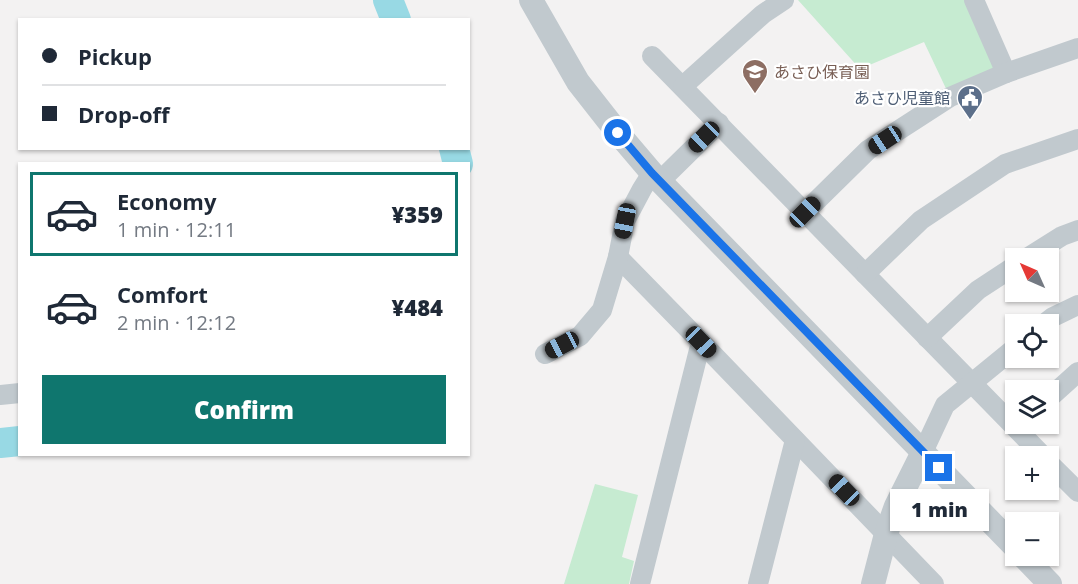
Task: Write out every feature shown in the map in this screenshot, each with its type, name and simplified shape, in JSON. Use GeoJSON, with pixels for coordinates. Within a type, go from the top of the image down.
{"type":"FeatureCollection","features":[{"type":"Feature","properties":{"kind":"street"},"geometry":{"type":"LineString","coordinates":[[531,0],[578,82],[656,177],[1005,537]]}},
{"type":"Feature","properties":{"kind":"street"},"geometry":{"type":"LineString","coordinates":[[683,86],[763,14],[784,0]]}},
{"type":"Feature","properties":{"kind":"street"},"geometry":{"type":"LineString","coordinates":[[974,0],[1006,73]]}},
{"type":"Feature","properties":{"kind":"street"},"geometry":{"type":"LineString","coordinates":[[805,212],[868,150],[950,97],[1006,73],[1078,48]]}},
{"type":"Feature","properties":{"kind":"street"},"geometry":{"type":"LineString","coordinates":[[652,56],[971,383],[1005,413]]}},
{"type":"Feature","properties":{"kind":"street"},"geometry":{"type":"LineString","coordinates":[[545,354],[580,336],[602,310],[618,257],[625,221],[642,189],[719,123]]}},
{"type":"Feature","properties":{"kind":"street"},"geometry":{"type":"LineString","coordinates":[[865,274],[921,220],[1005,164],[1078,139]]}},
{"type":"Feature","properties":{"kind":"street"},"geometry":{"type":"LineString","coordinates":[[1043,248],[1062,236],[1078,230]]}},
{"type":"Feature","properties":{"kind":"street"},"geometry":{"type":"LineString","coordinates":[[618,257],[934,584]]}},
{"type":"Feature","properties":{"kind":"street"},"geometry":{"type":"LineString","coordinates":[[927,338],[978,290],[1005,272]]}},
{"type":"Feature","properties":{"kind":"street"},"geometry":{"type":"LineString","coordinates":[[1059,314],[1078,305]]}},
{"type":"Feature","properties":{"kind":"street"},"geometry":{"type":"LineString","coordinates":[[640,584],[701,342]]}},
{"type":"Feature","properties":{"kind":"street"},"geometry":{"type":"LineString","coordinates":[[873,584],[896,506],[945,405],[1005,356]]}},
{"type":"Feature","properties":{"kind":"street"},"geometry":{"type":"LineString","coordinates":[[1059,389],[1078,372]]}},
{"type":"Feature","properties":{"kind":"street"},"geometry":{"type":"LineString","coordinates":[[0,395],[18,393]]}},
{"type":"Feature","properties":{"kind":"street"},"geometry":{"type":"LineString","coordinates":[[1025,434],[1035,446]]}},
{"type":"Feature","properties":{"kind":"street"},"geometry":{"type":"LineString","coordinates":[[758,584],[795,440]]}},
{"type":"Feature","properties":{"kind":"street"},"geometry":{"type":"LineString","coordinates":[[1059,473],[1078,492]]}},
{"type":"Feature","properties":{"kind":"street"},"geometry":{"type":"LineString","coordinates":[[1033,566],[1050,584]]}},
{"type":"Feature","properties":{"kind":"green space"},"geometry":{"type":"Polygon","coordinates":[[[798,0],[974,0],[1006,73],[950,97],[924,42],[860,69],[798,0]]]}},
{"type":"Feature","properties":{"kind":"green space"},"geometry":{"type":"Polygon","coordinates":[[[595,484],[638,495],[622,557],[634,561],[629,584],[564,584],[595,484]]]}},
{"type":"Feature","properties":{"kind":"waterway"},"geometry":{"type":"LineString","coordinates":[[388,0],[395,18]]}},
{"type":"Feature","properties":{"kind":"waterway"},"geometry":{"type":"LineString","coordinates":[[454,150],[458,162]]}},
{"type":"Feature","properties":{"kind":"waterway"},"geometry":{"type":"LineString","coordinates":[[0,443],[18,441]]}},
{"type":"Feature","properties":{"kind":"place","name":"あさひ保育園"},"geometry":{"type":"Point","coordinates":[755,95]}},
{"type":"Feature","properties":{"kind":"place","name":"あさひ児童館"},"geometry":{"type":"Point","coordinates":[970,121]}},
{"type":"Feature","properties":{"kind":"route"},"geometry":{"type":"LineString","coordinates":[[618,133],[652,173],[939,468]]}}]}
